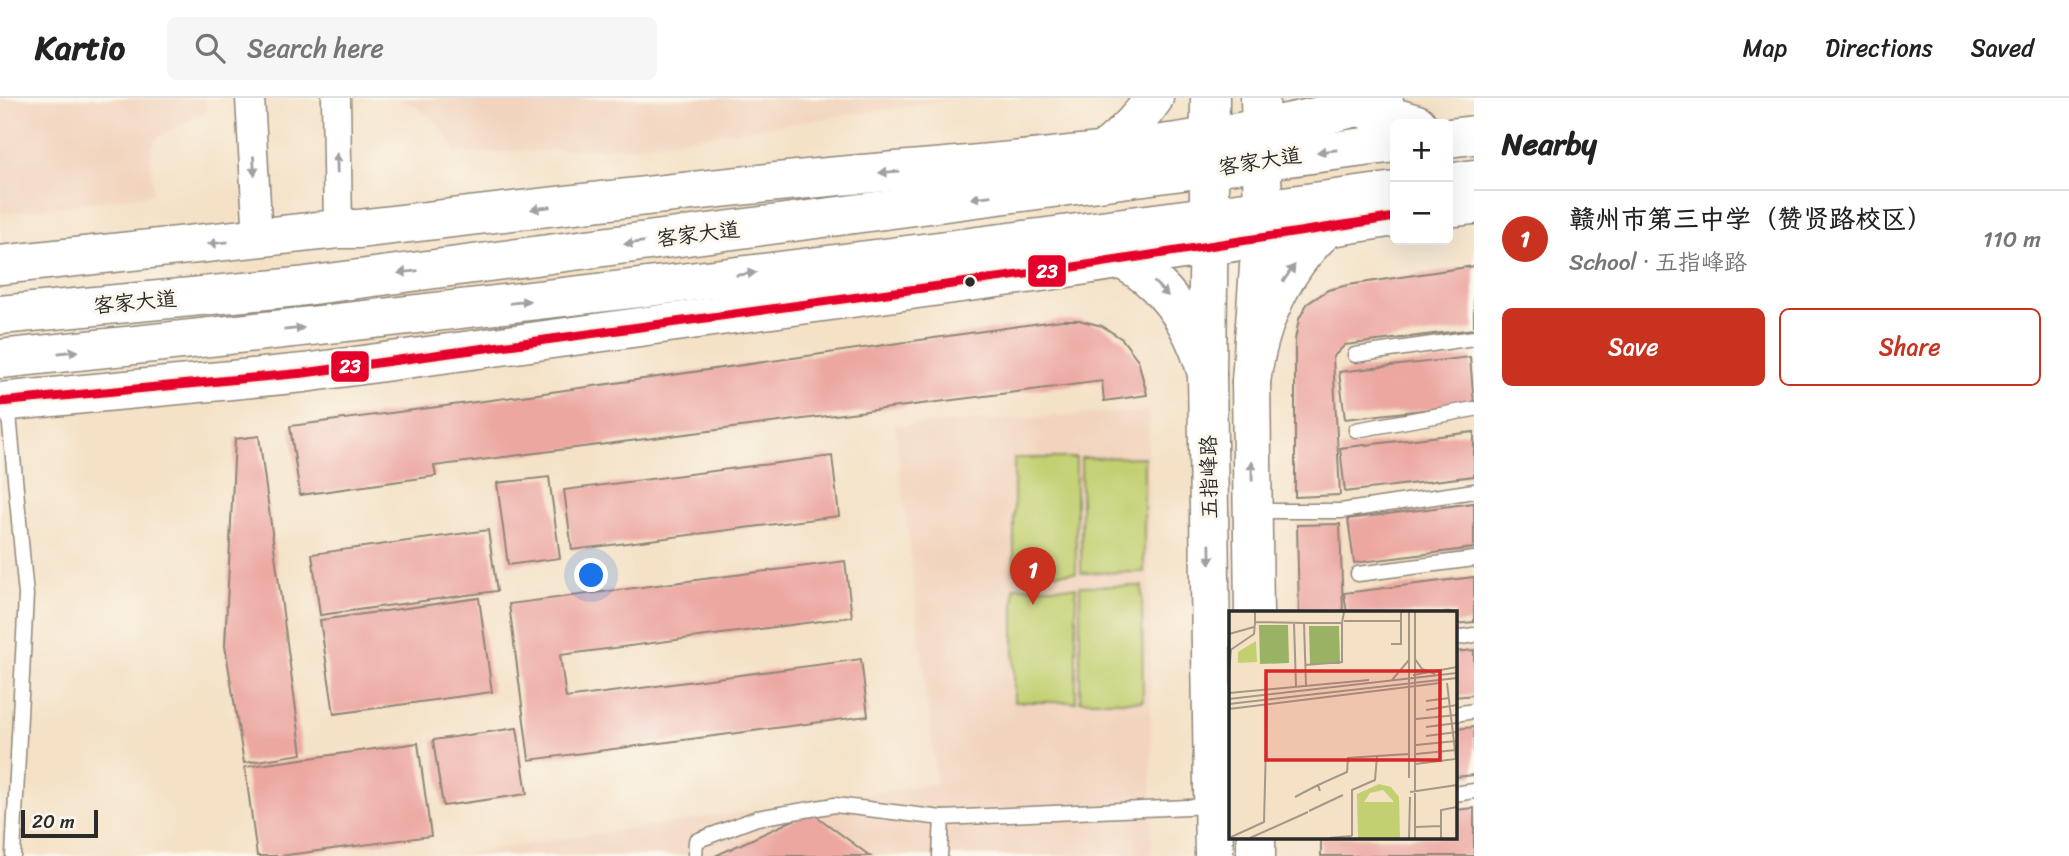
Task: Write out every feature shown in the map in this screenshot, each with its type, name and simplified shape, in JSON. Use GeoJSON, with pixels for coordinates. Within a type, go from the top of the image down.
{"type":"FeatureCollection","features":[{"type":"Feature","properties":{"kind":"main road"},"geometry":{"type":"LineString","coordinates":[[1027,191],[1075,171],[1103,152],[1136,122],[1154,98]]}},
{"type":"Feature","properties":{"kind":"main road","name":"五指峰路"},"geometry":{"type":"LineString","coordinates":[[1210,98],[1207,374],[1214,856]]}},
{"type":"Feature","properties":{"kind":"main road"},"geometry":{"type":"LineString","coordinates":[[1260,130],[1366,101],[1407,119]]}},
{"type":"Feature","properties":{"kind":"main road"},"geometry":{"type":"LineString","coordinates":[[1453,129],[1474,132]]}},
{"type":"Feature","properties":{"kind":"main road","name":"五指峰路"},"geometry":{"type":"LineString","coordinates":[[1254,611],[1251,382],[1262,224],[1260,130]]}},
{"type":"Feature","properties":{"kind":"main road","name":"客家大道"},"geometry":{"type":"LineString","coordinates":[[0,315],[298,286],[1027,191],[1208,153],[1260,130],[1311,153],[1390,144]]}},
{"type":"Feature","properties":{"kind":"main road"},"geometry":{"type":"LineString","coordinates":[[1453,137],[1474,132]]}},
{"type":"Feature","properties":{"kind":"main road"},"geometry":{"type":"LineString","coordinates":[[0,265],[359,229],[706,188],[1103,152],[1208,153]]}},
{"type":"Feature","properties":{"kind":"main road"},"geometry":{"type":"LineString","coordinates":[[1453,182],[1474,180]]}},
{"type":"Feature","properties":{"kind":"main road","name":"客家大道"},"geometry":{"type":"LineString","coordinates":[[0,359],[337,324],[1033,239],[1210,232],[1262,224],[1390,192]]}},
{"type":"Feature","properties":{"kind":"main road"},"geometry":{"type":"LineString","coordinates":[[1251,382],[1259,335],[1273,300],[1287,275],[1304,253],[1346,215],[1390,193]]}},
{"type":"Feature","properties":{"kind":"main road"},"geometry":{"type":"LineString","coordinates":[[1453,207],[1474,205]]}},
{"type":"Feature","properties":{"kind":"main road"},"geometry":{"type":"LineString","coordinates":[[1262,224],[1330,228],[1390,218]]}},
{"type":"Feature","properties":{"kind":"main road"},"geometry":{"type":"LineString","coordinates":[[4,402],[304,373],[1122,260],[1210,232]]}},
{"type":"Feature","properties":{"kind":"main road"},"geometry":{"type":"LineString","coordinates":[[1033,239],[1080,243],[1122,260],[1144,274],[1178,308],[1201,351],[1207,374]]}},
{"type":"Feature","properties":{"kind":"main road"},"geometry":{"type":"LineString","coordinates":[[1256,838],[1256,856]]}},
{"type":"Feature","properties":{"kind":"street"},"geometry":{"type":"LineString","coordinates":[[250,98],[258,239]]}},
{"type":"Feature","properties":{"kind":"street"},"geometry":{"type":"LineString","coordinates":[[336,98],[338,229]]}},
{"type":"Feature","properties":{"kind":"lane"},"geometry":{"type":"LineString","coordinates":[[1355,355],[1474,338]]}},
{"type":"Feature","properties":{"kind":"lane"},"geometry":{"type":"LineString","coordinates":[[4,402],[26,595],[13,856]]}},
{"type":"Feature","properties":{"kind":"lane"},"geometry":{"type":"LineString","coordinates":[[1356,430],[1474,409]]}},
{"type":"Feature","properties":{"kind":"lane"},"geometry":{"type":"LineString","coordinates":[[1253,511],[1341,511],[1474,491]]}},
{"type":"Feature","properties":{"kind":"lane"},"geometry":{"type":"LineString","coordinates":[[1358,574],[1474,559]]}},
{"type":"Feature","properties":{"kind":"lane"},"geometry":{"type":"LineString","coordinates":[[1456,638],[1474,635]]}},
{"type":"Feature","properties":{"kind":"lane"},"geometry":{"type":"LineString","coordinates":[[1456,714],[1474,712]]}},
{"type":"Feature","properties":{"kind":"lane"},"geometry":{"type":"LineString","coordinates":[[1456,794],[1474,791]]}},
{"type":"Feature","properties":{"kind":"lane"},"geometry":{"type":"LineString","coordinates":[[695,856],[696,841],[757,818],[835,805],[942,818],[1214,806]]}},
{"type":"Feature","properties":{"kind":"lane"},"geometry":{"type":"LineString","coordinates":[[940,856],[942,818]]}},
{"type":"Feature","properties":{"kind":"shaded area"},"geometry":{"type":"Polygon","coordinates":[[[0,98],[205,98],[206,113],[179,125],[153,143],[153,194],[0,214],[0,98]]]}},
{"type":"Feature","properties":{"kind":"shaded area"},"geometry":{"type":"Polygon","coordinates":[[[396,98],[966,98],[634,146],[455,154],[448,137],[434,120],[417,107],[396,98]]]}},
{"type":"Feature","properties":{"kind":"shaded area"},"geometry":{"type":"Polygon","coordinates":[[[1148,411],[1152,856],[449,856],[937,783],[895,426],[1148,411]]]}},
{"type":"Feature","properties":{"kind":"green space"},"geometry":{"type":"Polygon","coordinates":[[[1144,457],[1144,572],[1081,573],[1081,458],[1144,457]]]}},
{"type":"Feature","properties":{"kind":"green space"},"geometry":{"type":"Polygon","coordinates":[[[1014,458],[1076,458],[1076,573],[1014,573],[1014,458]]]}},
{"type":"Feature","properties":{"kind":"green space"},"geometry":{"type":"Polygon","coordinates":[[[1080,586],[1142,586],[1143,701],[1080,701],[1080,586]]]}},
{"type":"Feature","properties":{"kind":"green space"},"geometry":{"type":"Polygon","coordinates":[[[1014,587],[1076,587],[1076,702],[1014,702],[1014,587]]]}},
{"type":"Feature","properties":{"kind":"building"},"geometry":{"type":"Polygon","coordinates":[[[1474,266],[1474,329],[1345,345],[1333,357],[1340,495],[1295,497],[1295,340],[1299,319],[1307,304],[1328,290],[1348,285],[1474,266]]]}},
{"type":"Feature","properties":{"kind":"building"},"geometry":{"type":"Polygon","coordinates":[[[1062,320],[1079,320],[1102,326],[1122,339],[1138,360],[1147,395],[1104,401],[1102,381],[434,466],[436,476],[300,495],[290,426],[1062,320]]]}},
{"type":"Feature","properties":{"kind":"building"},"geometry":{"type":"Polygon","coordinates":[[[1470,357],[1474,404],[1345,419],[1339,372],[1470,357]]]}},
{"type":"Feature","properties":{"kind":"building"},"geometry":{"type":"Polygon","coordinates":[[[1474,432],[1474,476],[1345,492],[1340,448],[1474,432]]]}},
{"type":"Feature","properties":{"kind":"building"},"geometry":{"type":"Polygon","coordinates":[[[259,436],[302,754],[244,763],[225,646],[235,439],[259,436]]]}},
{"type":"Feature","properties":{"kind":"building"},"geometry":{"type":"Polygon","coordinates":[[[832,456],[839,516],[572,550],[564,490],[832,456]]]}},
{"type":"Feature","properties":{"kind":"building"},"geometry":{"type":"Polygon","coordinates":[[[549,477],[560,558],[508,565],[497,483],[549,477]]]}},
{"type":"Feature","properties":{"kind":"building"},"geometry":{"type":"Polygon","coordinates":[[[1474,503],[1474,548],[1354,563],[1348,519],[1474,503]]]}},
{"type":"Feature","properties":{"kind":"building"},"geometry":{"type":"Polygon","coordinates":[[[1340,524],[1343,611],[1299,611],[1297,525],[1340,524]]]}},
{"type":"Feature","properties":{"kind":"building"},"geometry":{"type":"Polygon","coordinates":[[[488,530],[497,591],[320,615],[312,554],[488,530]]]}},
{"type":"Feature","properties":{"kind":"building"},"geometry":{"type":"Polygon","coordinates":[[[845,561],[852,617],[560,655],[566,698],[861,659],[868,716],[529,760],[509,604],[845,561]]]}},
{"type":"Feature","properties":{"kind":"building"},"geometry":{"type":"Polygon","coordinates":[[[1474,577],[1474,622],[1456,624],[1456,611],[1347,611],[1344,593],[1474,577]]]}},
{"type":"Feature","properties":{"kind":"building"},"geometry":{"type":"Polygon","coordinates":[[[479,598],[492,692],[334,714],[320,620],[479,598]]]}},
{"type":"Feature","properties":{"kind":"building"},"geometry":{"type":"Polygon","coordinates":[[[1474,650],[1474,695],[1456,697],[1456,652],[1474,650]]]}},
{"type":"Feature","properties":{"kind":"building"},"geometry":{"type":"Polygon","coordinates":[[[1474,727],[1474,775],[1456,777],[1456,729],[1474,727]]]}},
{"type":"Feature","properties":{"kind":"building"},"geometry":{"type":"Polygon","coordinates":[[[517,728],[527,794],[443,806],[433,740],[517,728]]]}},
{"type":"Feature","properties":{"kind":"building"},"geometry":{"type":"Polygon","coordinates":[[[418,743],[431,836],[280,856],[257,856],[245,767],[418,743]]]}},
{"type":"Feature","properties":{"kind":"building"},"geometry":{"type":"Polygon","coordinates":[[[1474,808],[1474,856],[1321,856],[1321,838],[1456,838],[1456,810],[1474,808]]]}},
{"type":"Feature","properties":{"kind":"building"},"geometry":{"type":"Polygon","coordinates":[[[811,812],[870,856],[715,856],[811,812]]]}},
{"type":"Feature","properties":{"kind":"transit line","name":"23"},"geometry":{"type":"LineString","coordinates":[[0,402],[304,373],[1048,271],[1390,218]]}},
{"type":"Feature","properties":{"kind":"place","name":"赣州市第三中学（赞贤路校区）"},"geometry":{"type":"Point","coordinates":[1033,605]}}]}
